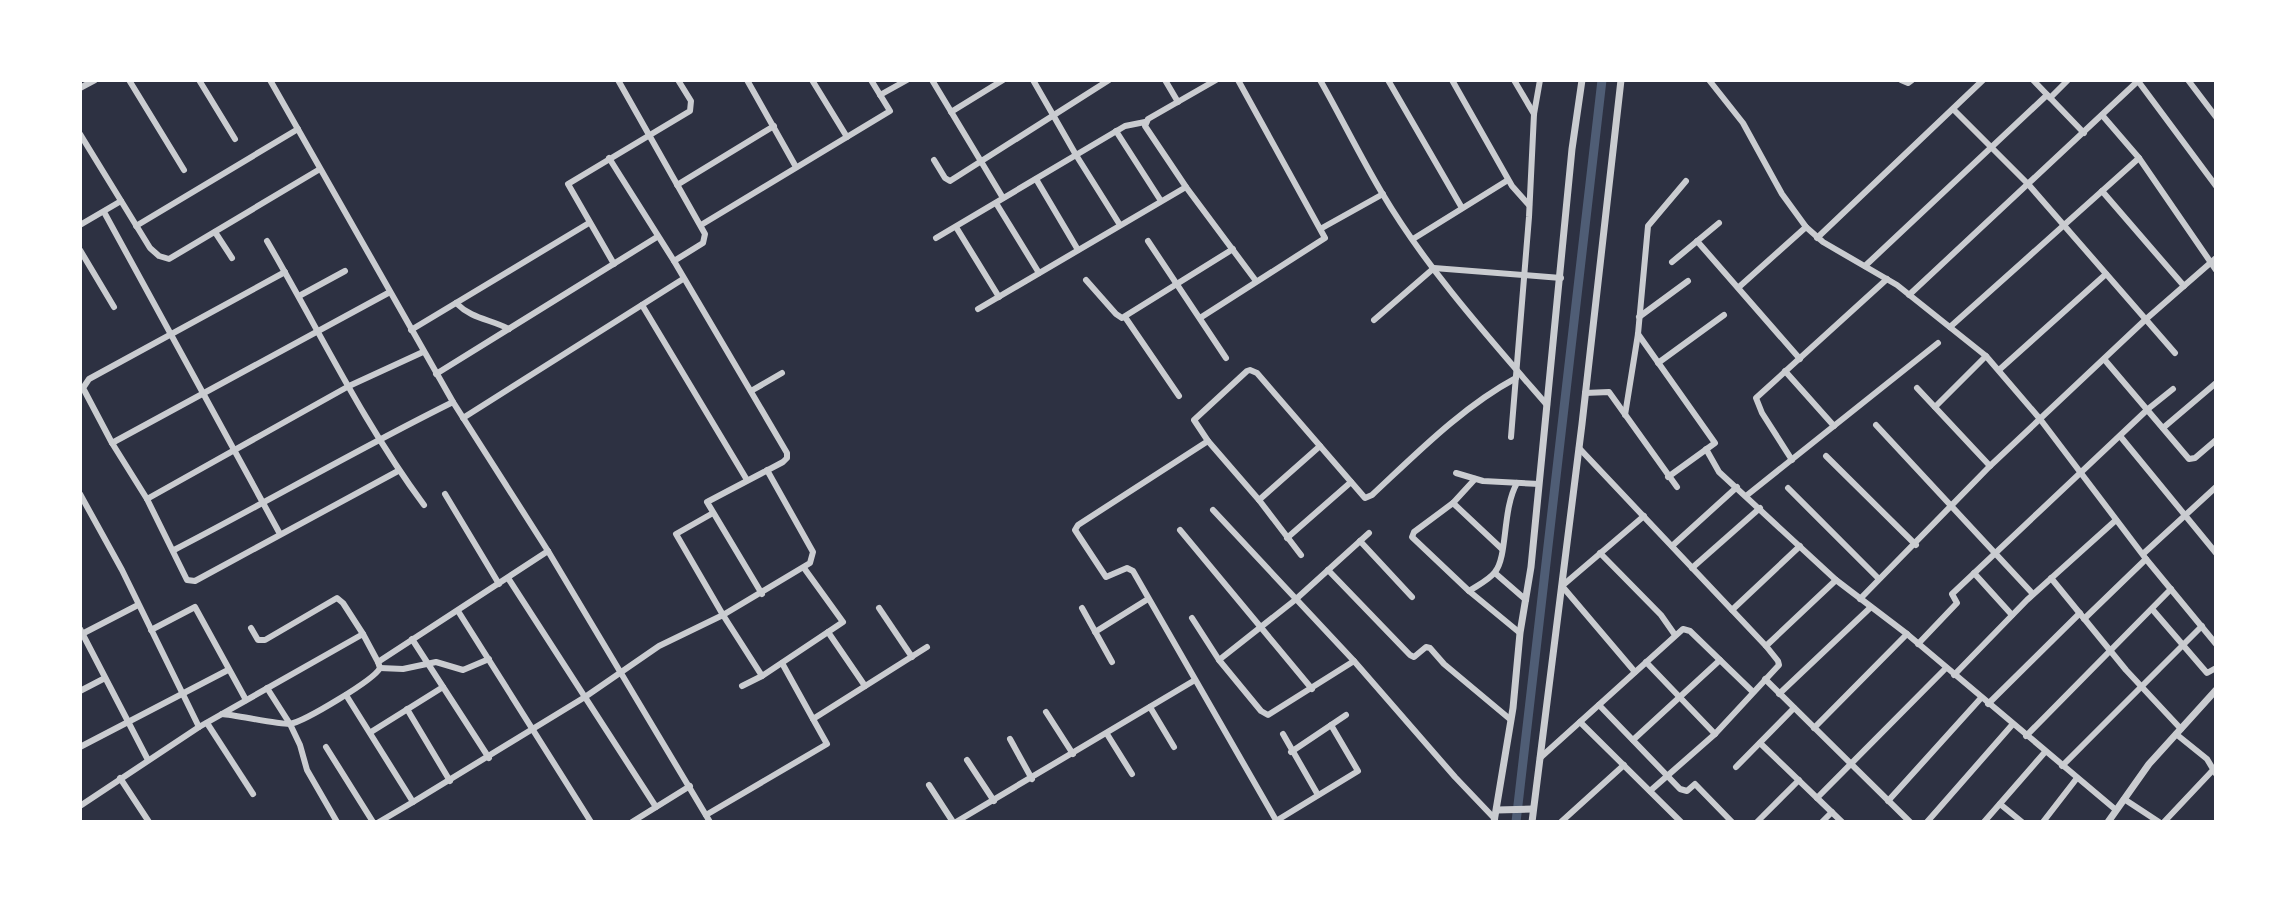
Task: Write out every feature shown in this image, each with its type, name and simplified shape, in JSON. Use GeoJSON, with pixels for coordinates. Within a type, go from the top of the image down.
{"type":"FeatureCollection","features":[{"type":"Feature","properties":{"kind":"street"},"geometry":{"type":"LineString","coordinates":[[80,88],[95,80]]}},
{"type":"Feature","properties":{"kind":"street"},"geometry":{"type":"LineString","coordinates":[[129,80],[184,170]]}},
{"type":"Feature","properties":{"kind":"street"},"geometry":{"type":"LineString","coordinates":[[199,80],[235,139]]}},
{"type":"Feature","properties":{"kind":"street"},"geometry":{"type":"LineString","coordinates":[[270,80],[436,374],[548,551],[710,822]]}},
{"type":"Feature","properties":{"kind":"street"},"geometry":{"type":"LineString","coordinates":[[618,80],[705,234],[703,243],[674,261]]}},
{"type":"Feature","properties":{"kind":"street"},"geometry":{"type":"LineString","coordinates":[[747,80],[796,167]]}},
{"type":"Feature","properties":{"kind":"street"},"geometry":{"type":"LineString","coordinates":[[812,80],[847,137]]}},
{"type":"Feature","properties":{"kind":"street"},"geometry":{"type":"LineString","coordinates":[[701,225],[890,111],[871,80]]}},
{"type":"Feature","properties":{"kind":"street"},"geometry":{"type":"LineString","coordinates":[[880,95],[907,80]]}},
{"type":"Feature","properties":{"kind":"street"},"geometry":{"type":"LineString","coordinates":[[932,80],[980,159],[1039,273]]}},
{"type":"Feature","properties":{"kind":"street"},"geometry":{"type":"LineString","coordinates":[[951,112],[1003,80]]}},
{"type":"Feature","properties":{"kind":"street"},"geometry":{"type":"LineString","coordinates":[[1033,80],[1120,225]]}},
{"type":"Feature","properties":{"kind":"street"},"geometry":{"type":"LineString","coordinates":[[934,160],[950,181],[980,159],[1109,80]]}},
{"type":"Feature","properties":{"kind":"street"},"geometry":{"type":"LineString","coordinates":[[1165,80],[1178,102]]}},
{"type":"Feature","properties":{"kind":"street"},"geometry":{"type":"LineString","coordinates":[[936,238],[1116,131],[1132,123],[1145,122],[1216,80]]}},
{"type":"Feature","properties":{"kind":"street"},"geometry":{"type":"LineString","coordinates":[[1200,318],[1323,240],[1325,234],[1238,80]]}},
{"type":"Feature","properties":{"kind":"street"},"geometry":{"type":"LineString","coordinates":[[1321,80],[1383,194],[1413,239],[1547,405]]}},
{"type":"Feature","properties":{"kind":"street"},"geometry":{"type":"LineString","coordinates":[[1388,80],[1462,208]]}},
{"type":"Feature","properties":{"kind":"street"},"geometry":{"type":"LineString","coordinates":[[1452,80],[1508,180],[1529,205]]}},
{"type":"Feature","properties":{"kind":"street"},"geometry":{"type":"LineString","coordinates":[[1514,80],[1534,114]]}},
{"type":"Feature","properties":{"kind":"street"},"geometry":{"type":"LineString","coordinates":[[1511,437],[1534,114],[1540,80]]}},
{"type":"Feature","properties":{"kind":"street"},"geometry":{"type":"LineString","coordinates":[[1213,510],[1354,661],[1494,820],[1501,809],[1526,600],[1572,149],[1582,80]]}},
{"type":"Feature","properties":{"kind":"street"},"geometry":{"type":"LineString","coordinates":[[1532,822],[1529,809],[1540,758],[1562,586],[1621,80]]}},
{"type":"Feature","properties":{"kind":"street"},"geometry":{"type":"LineString","coordinates":[[1709,80],[1743,123],[1782,194],[1806,227],[1817,238],[1887,279],[1986,356],[2040,419],[2144,557],[2216,644]]}},
{"type":"Feature","properties":{"kind":"street"},"geometry":{"type":"LineString","coordinates":[[1901,80],[1905,83],[1912,80]]}},
{"type":"Feature","properties":{"kind":"street"},"geometry":{"type":"LineString","coordinates":[[1817,238],[1983,80]]}},
{"type":"Feature","properties":{"kind":"street"},"geometry":{"type":"LineString","coordinates":[[2033,80],[2084,133]]}},
{"type":"Feature","properties":{"kind":"street"},"geometry":{"type":"LineString","coordinates":[[1865,266],[1991,147],[2068,80]]}},
{"type":"Feature","properties":{"kind":"street"},"geometry":{"type":"LineString","coordinates":[[2188,80],[2216,117]]}},
{"type":"Feature","properties":{"kind":"street"},"geometry":{"type":"LineString","coordinates":[[614,264],[568,184],[690,111],[691,101],[682,81]]}},
{"type":"Feature","properties":{"kind":"street"},"geometry":{"type":"LineString","coordinates":[[1909,295],[2138,81],[2216,186]]}},
{"type":"Feature","properties":{"kind":"street"},"geometry":{"type":"LineString","coordinates":[[1953,109],[2028,184],[2175,353]]}},
{"type":"Feature","properties":{"kind":"street"},"geometry":{"type":"LineString","coordinates":[[2102,115],[2139,158],[2213,261],[2216,270]]}},
{"type":"Feature","properties":{"kind":"street"},"geometry":{"type":"LineString","coordinates":[[1145,122],[1154,141],[1186,187],[1256,281]]}},
{"type":"Feature","properties":{"kind":"street"},"geometry":{"type":"LineString","coordinates":[[677,185],[774,126]]}},
{"type":"Feature","properties":{"kind":"street"},"geometry":{"type":"LineString","coordinates":[[136,226],[298,129]]}},
{"type":"Feature","properties":{"kind":"street"},"geometry":{"type":"LineString","coordinates":[[1116,131],[1161,201]]}},
{"type":"Feature","properties":{"kind":"street"},"geometry":{"type":"LineString","coordinates":[[80,134],[150,248],[159,256],[169,259],[320,169]]}},
{"type":"Feature","properties":{"kind":"street"},"geometry":{"type":"LineString","coordinates":[[609,158],[674,261],[788,456],[783,462],[707,502],[762,594]]}},
{"type":"Feature","properties":{"kind":"street"},"geometry":{"type":"LineString","coordinates":[[1950,327],[2139,158]]}},
{"type":"Feature","properties":{"kind":"street"},"geometry":{"type":"LineString","coordinates":[[1036,179],[1078,250]]}},
{"type":"Feature","properties":{"kind":"street"},"geometry":{"type":"LineString","coordinates":[[1413,239],[1508,180]]}},
{"type":"Feature","properties":{"kind":"street"},"geometry":{"type":"LineString","coordinates":[[1625,415],[1638,334],[1648,226],[1686,181]]}},
{"type":"Feature","properties":{"kind":"street"},"geometry":{"type":"LineString","coordinates":[[978,309],[1186,187]]}},
{"type":"Feature","properties":{"kind":"street"},"geometry":{"type":"LineString","coordinates":[[2102,191],[2184,286]]}},
{"type":"Feature","properties":{"kind":"street"},"geometry":{"type":"LineString","coordinates":[[1322,228],[1383,194]]}},
{"type":"Feature","properties":{"kind":"street"},"geometry":{"type":"LineString","coordinates":[[80,225],[121,201]]}},
{"type":"Feature","properties":{"kind":"street"},"geometry":{"type":"LineString","coordinates":[[104,212],[280,534]]}},
{"type":"Feature","properties":{"kind":"street"},"geometry":{"type":"LineString","coordinates":[[411,330],[589,223]]}},
{"type":"Feature","properties":{"kind":"street"},"geometry":{"type":"LineString","coordinates":[[1672,262],[1719,223]]}},
{"type":"Feature","properties":{"kind":"street"},"geometry":{"type":"LineString","coordinates":[[956,227],[999,297]]}},
{"type":"Feature","properties":{"kind":"street"},"geometry":{"type":"LineString","coordinates":[[1739,287],[1806,227]]}},
{"type":"Feature","properties":{"kind":"street"},"geometry":{"type":"LineString","coordinates":[[215,232],[232,258]]}},
{"type":"Feature","properties":{"kind":"street"},"geometry":{"type":"LineString","coordinates":[[436,374],[657,237]]}},
{"type":"Feature","properties":{"kind":"street"},"geometry":{"type":"LineString","coordinates":[[267,241],[377,439],[424,505]]}},
{"type":"Feature","properties":{"kind":"street"},"geometry":{"type":"LineString","coordinates":[[1148,241],[1226,358]]}},
{"type":"Feature","properties":{"kind":"street"},"geometry":{"type":"LineString","coordinates":[[1697,241],[1800,359]]}},
{"type":"Feature","properties":{"kind":"street"},"geometry":{"type":"LineString","coordinates":[[1086,280],[1122,318],[1233,249]]}},
{"type":"Feature","properties":{"kind":"street"},"geometry":{"type":"LineString","coordinates":[[80,250],[114,307]]}},
{"type":"Feature","properties":{"kind":"street"},"geometry":{"type":"LineString","coordinates":[[1860,599],[1990,466],[2145,320],[2213,261]]}},
{"type":"Feature","properties":{"kind":"street"},"geometry":{"type":"LineString","coordinates":[[1374,320],[1434,268],[1561,278]]}},
{"type":"Feature","properties":{"kind":"street"},"geometry":{"type":"LineString","coordinates":[[299,296],[345,271]]}},
{"type":"Feature","properties":{"kind":"street"},"geometry":{"type":"LineString","coordinates":[[285,272],[85,383],[84,394],[147,499],[187,580],[191,582],[398,471]]}},
{"type":"Feature","properties":{"kind":"street"},"geometry":{"type":"LineString","coordinates":[[1999,370],[2106,274]]}},
{"type":"Feature","properties":{"kind":"street"},"geometry":{"type":"LineString","coordinates":[[463,418],[683,279]]}},
{"type":"Feature","properties":{"kind":"street"},"geometry":{"type":"LineString","coordinates":[[1792,460],[1756,398],[1887,279]]}},
{"type":"Feature","properties":{"kind":"street"},"geometry":{"type":"LineString","coordinates":[[1639,317],[1688,281]]}},
{"type":"Feature","properties":{"kind":"street"},"geometry":{"type":"LineString","coordinates":[[112,443],[390,292]]}},
{"type":"Feature","properties":{"kind":"street"},"geometry":{"type":"LineString","coordinates":[[456,303],[476,318],[509,329]]}},
{"type":"Feature","properties":{"kind":"street"},"geometry":{"type":"LineString","coordinates":[[642,305],[747,480]]}},
{"type":"Feature","properties":{"kind":"street"},"geometry":{"type":"LineString","coordinates":[[1658,363],[1724,315]]}},
{"type":"Feature","properties":{"kind":"street"},"geometry":{"type":"LineString","coordinates":[[1125,317],[1179,396]]}},
{"type":"Feature","properties":{"kind":"street"},"geometry":{"type":"LineString","coordinates":[[1638,334],[1715,443],[1668,477]]}},
{"type":"Feature","properties":{"kind":"street"},"geometry":{"type":"LineString","coordinates":[[1746,496],[1938,343]]}},
{"type":"Feature","properties":{"kind":"street"},"geometry":{"type":"LineString","coordinates":[[147,499],[349,386],[423,352]]}},
{"type":"Feature","properties":{"kind":"street"},"geometry":{"type":"LineString","coordinates":[[1935,407],[1986,356]]}},
{"type":"Feature","properties":{"kind":"street"},"geometry":{"type":"LineString","coordinates":[[2104,359],[2189,459],[2195,458],[2216,440]]}},
{"type":"Feature","properties":{"kind":"street"},"geometry":{"type":"LineString","coordinates":[[1301,555],[1194,422],[1194,418],[1250,370],[1257,373],[1363,497],[1372,495],[1425,446],[1516,378]]}},
{"type":"Feature","properties":{"kind":"street"},"geometry":{"type":"LineString","coordinates":[[1785,371],[1834,426]]}},
{"type":"Feature","properties":{"kind":"street"},"geometry":{"type":"LineString","coordinates":[[751,391],[782,373]]}},
{"type":"Feature","properties":{"kind":"street"},"geometry":{"type":"LineString","coordinates":[[2163,428],[2216,383]]}},
{"type":"Feature","properties":{"kind":"street"},"geometry":{"type":"LineString","coordinates":[[1917,388],[1990,466]]}},
{"type":"Feature","properties":{"kind":"street"},"geometry":{"type":"LineString","coordinates":[[1918,644],[1957,603],[1952,594],[2173,389]]}},
{"type":"Feature","properties":{"kind":"street"},"geometry":{"type":"LineString","coordinates":[[1585,393],[1609,392],[1677,487]]}},
{"type":"Feature","properties":{"kind":"street"},"geometry":{"type":"LineString","coordinates":[[174,550],[265,504],[377,439],[453,402]]}},
{"type":"Feature","properties":{"kind":"street"},"geometry":{"type":"LineString","coordinates":[[1876,425],[2033,594]]}},
{"type":"Feature","properties":{"kind":"street"},"geometry":{"type":"LineString","coordinates":[[2120,436],[2216,553]]}},
{"type":"Feature","properties":{"kind":"street"},"geometry":{"type":"LineString","coordinates":[[1208,441],[1078,525],[1075,530],[1102,574],[1109,577],[1131,569],[1276,821],[1358,771],[1331,725]]}},
{"type":"Feature","properties":{"kind":"street"},"geometry":{"type":"LineString","coordinates":[[1259,500],[1320,446]]}},
{"type":"Feature","properties":{"kind":"street"},"geometry":{"type":"LineString","coordinates":[[1579,448],[1779,663],[1715,734],[1650,791]]}},
{"type":"Feature","properties":{"kind":"street"},"geometry":{"type":"LineString","coordinates":[[1706,449],[1719,472],[1836,580],[1907,634],[2116,810]]}},
{"type":"Feature","properties":{"kind":"street"},"geometry":{"type":"LineString","coordinates":[[1826,456],[1916,545]]}},
{"type":"Feature","properties":{"kind":"street"},"geometry":{"type":"LineString","coordinates":[[326,747],[376,822],[489,758],[621,674],[659,646],[723,615],[804,568],[813,559],[813,552],[767,470]]}},
{"type":"Feature","properties":{"kind":"street"},"geometry":{"type":"LineString","coordinates":[[1456,473],[1475,479],[1539,484]]}},
{"type":"Feature","properties":{"kind":"street"},"geometry":{"type":"LineString","coordinates":[[1475,479],[1453,503],[1414,532],[1412,537],[1469,591],[1520,633]]}},
{"type":"Feature","properties":{"kind":"street"},"geometry":{"type":"LineString","coordinates":[[1287,538],[1351,482]]}},
{"type":"Feature","properties":{"kind":"street"},"geometry":{"type":"LineString","coordinates":[[1469,591],[1495,573],[1502,549],[1507,505],[1517,483]]}},
{"type":"Feature","properties":{"kind":"street"},"geometry":{"type":"LineString","coordinates":[[1672,546],[1737,487]]}},
{"type":"Feature","properties":{"kind":"street"},"geometry":{"type":"LineString","coordinates":[[1988,704],[2216,487]]}},
{"type":"Feature","properties":{"kind":"street"},"geometry":{"type":"LineString","coordinates":[[1788,488],[1878,578]]}},
{"type":"Feature","properties":{"kind":"street"},"geometry":{"type":"LineString","coordinates":[[80,494],[199,727]]}},
{"type":"Feature","properties":{"kind":"street"},"geometry":{"type":"LineString","coordinates":[[445,494],[499,584]]}},
{"type":"Feature","properties":{"kind":"street"},"geometry":{"type":"LineString","coordinates":[[1453,503],[1502,549]]}},
{"type":"Feature","properties":{"kind":"street"},"geometry":{"type":"LineString","coordinates":[[1692,568],[1760,508]]}},
{"type":"Feature","properties":{"kind":"street"},"geometry":{"type":"LineString","coordinates":[[713,513],[676,534],[762,676]]}},
{"type":"Feature","properties":{"kind":"street"},"geometry":{"type":"LineString","coordinates":[[1562,586],[1644,516]]}},
{"type":"Feature","properties":{"kind":"street"},"geometry":{"type":"LineString","coordinates":[[1954,675],[2033,594],[2116,520]]}},
{"type":"Feature","properties":{"kind":"street"},"geometry":{"type":"LineString","coordinates":[[1180,530],[1312,689]]}},
{"type":"Feature","properties":{"kind":"street"},"geometry":{"type":"LineString","coordinates":[[1219,660],[1295,600],[1369,533]]}},
{"type":"Feature","properties":{"kind":"street"},"geometry":{"type":"LineString","coordinates":[[1360,541],[1412,597]]}},
{"type":"Feature","properties":{"kind":"street"},"geometry":{"type":"LineString","coordinates":[[1732,610],[1800,546]]}},
{"type":"Feature","properties":{"kind":"street"},"geometry":{"type":"LineString","coordinates":[[222,714],[290,724],[373,678],[379,665],[412,639],[548,551]]}},
{"type":"Feature","properties":{"kind":"street"},"geometry":{"type":"LineString","coordinates":[[1600,553],[1661,615],[1675,635]]}},
{"type":"Feature","properties":{"kind":"street"},"geometry":{"type":"LineString","coordinates":[[742,686],[843,622],[804,568]]}},
{"type":"Feature","properties":{"kind":"street"},"geometry":{"type":"LineString","coordinates":[[1328,570],[1410,655],[1414,657],[1426,647],[1430,648],[1444,664],[1511,720]]}},
{"type":"Feature","properties":{"kind":"street"},"geometry":{"type":"LineString","coordinates":[[1495,573],[1526,600]]}},
{"type":"Feature","properties":{"kind":"street"},"geometry":{"type":"LineString","coordinates":[[1974,573],[2012,615]]}},
{"type":"Feature","properties":{"kind":"street"},"geometry":{"type":"LineString","coordinates":[[508,578],[656,807]]}},
{"type":"Feature","properties":{"kind":"street"},"geometry":{"type":"LineString","coordinates":[[2051,578],[2178,732],[2207,759],[2215,772],[2162,822],[2124,799]]}},
{"type":"Feature","properties":{"kind":"street"},"geometry":{"type":"LineString","coordinates":[[1766,646],[1836,580]]}},
{"type":"Feature","properties":{"kind":"street"},"geometry":{"type":"LineString","coordinates":[[1562,586],[1635,672]]}},
{"type":"Feature","properties":{"kind":"street"},"geometry":{"type":"LineString","coordinates":[[2026,736],[2171,589]]}},
{"type":"Feature","properties":{"kind":"street"},"geometry":{"type":"LineString","coordinates":[[251,628],[258,640],[265,640],[337,598],[363,634],[379,665]]}},
{"type":"Feature","properties":{"kind":"street"},"geometry":{"type":"LineString","coordinates":[[1095,632],[1148,599]]}},
{"type":"Feature","properties":{"kind":"street"},"geometry":{"type":"LineString","coordinates":[[138,605],[81,632],[148,760]]}},
{"type":"Feature","properties":{"kind":"street"},"geometry":{"type":"LineString","coordinates":[[151,630],[195,607],[246,700]]}},
{"type":"Feature","properties":{"kind":"street"},"geometry":{"type":"LineString","coordinates":[[1779,694],[1871,607]]}},
{"type":"Feature","properties":{"kind":"street"},"geometry":{"type":"LineString","coordinates":[[879,608],[912,657]]}},
{"type":"Feature","properties":{"kind":"street"},"geometry":{"type":"LineString","coordinates":[[1082,608],[1112,662]]}},
{"type":"Feature","properties":{"kind":"street"},"geometry":{"type":"LineString","coordinates":[[2152,609],[2207,673],[2216,668]]}},
{"type":"Feature","properties":{"kind":"street"},"geometry":{"type":"LineString","coordinates":[[458,611],[591,822]]}},
{"type":"Feature","properties":{"kind":"street"},"geometry":{"type":"LineString","coordinates":[[1192,618],[1219,660],[1261,711],[1268,715],[1354,661]]}},
{"type":"Feature","properties":{"kind":"street"},"geometry":{"type":"LineString","coordinates":[[2062,766],[2202,626]]}},
{"type":"Feature","properties":{"kind":"street"},"geometry":{"type":"LineString","coordinates":[[1540,758],[1675,635],[1687,629],[1753,692]]}},
{"type":"Feature","properties":{"kind":"street"},"geometry":{"type":"LineString","coordinates":[[828,632],[865,686]]}},
{"type":"Feature","properties":{"kind":"street"},"geometry":{"type":"LineString","coordinates":[[80,793],[82,804],[199,727],[363,634]]}},
{"type":"Feature","properties":{"kind":"street"},"geometry":{"type":"LineString","coordinates":[[1814,728],[1907,634]]}},
{"type":"Feature","properties":{"kind":"street"},"geometry":{"type":"LineString","coordinates":[[412,639],[489,758]]}},
{"type":"Feature","properties":{"kind":"street"},"geometry":{"type":"LineString","coordinates":[[813,719],[927,647]]}},
{"type":"Feature","properties":{"kind":"street"},"geometry":{"type":"LineString","coordinates":[[379,665],[403,669],[441,663],[463,670],[489,659]]}},
{"type":"Feature","properties":{"kind":"street"},"geometry":{"type":"LineString","coordinates":[[1633,740],[1720,660]]}},
{"type":"Feature","properties":{"kind":"street"},"geometry":{"type":"LineString","coordinates":[[1646,662],[1715,734]]}},
{"type":"Feature","properties":{"kind":"street"},"geometry":{"type":"LineString","coordinates":[[706,815],[827,744],[782,663]]}},
{"type":"Feature","properties":{"kind":"street"},"geometry":{"type":"LineString","coordinates":[[1817,798],[1946,668]]}},
{"type":"Feature","properties":{"kind":"street"},"geometry":{"type":"LineString","coordinates":[[80,747],[228,670]]}},
{"type":"Feature","properties":{"kind":"street"},"geometry":{"type":"LineString","coordinates":[[80,691],[105,678]]}},
{"type":"Feature","properties":{"kind":"street"},"geometry":{"type":"LineString","coordinates":[[1765,679],[1910,822]]}},
{"type":"Feature","properties":{"kind":"street"},"geometry":{"type":"LineString","coordinates":[[929,785],[955,822],[1195,680]]}},
{"type":"Feature","properties":{"kind":"street"},"geometry":{"type":"LineString","coordinates":[[371,732],[443,687]]}},
{"type":"Feature","properties":{"kind":"street"},"geometry":{"type":"LineString","coordinates":[[267,688],[290,724],[307,770],[337,822]]}},
{"type":"Feature","properties":{"kind":"street"},"geometry":{"type":"LineString","coordinates":[[2108,822],[2149,764],[2216,690]]}},
{"type":"Feature","properties":{"kind":"street"},"geometry":{"type":"LineString","coordinates":[[346,695],[413,802]]}},
{"type":"Feature","properties":{"kind":"street"},"geometry":{"type":"LineString","coordinates":[[1888,801],[1981,698]]}},
{"type":"Feature","properties":{"kind":"street"},"geometry":{"type":"LineString","coordinates":[[1599,705],[1683,791],[1695,784],[1732,822]]}},
{"type":"Feature","properties":{"kind":"street"},"geometry":{"type":"LineString","coordinates":[[1150,707],[1174,747]]}},
{"type":"Feature","properties":{"kind":"street"},"geometry":{"type":"LineString","coordinates":[[1736,767],[1794,708]]}},
{"type":"Feature","properties":{"kind":"street"},"geometry":{"type":"LineString","coordinates":[[407,709],[450,781]]}},
{"type":"Feature","properties":{"kind":"street"},"geometry":{"type":"LineString","coordinates":[[1046,712],[1073,754]]}},
{"type":"Feature","properties":{"kind":"street"},"geometry":{"type":"LineString","coordinates":[[1291,752],[1346,715]]}},
{"type":"Feature","properties":{"kind":"street"},"geometry":{"type":"LineString","coordinates":[[1580,722],[1681,822]]}},
{"type":"Feature","properties":{"kind":"street"},"geometry":{"type":"LineString","coordinates":[[207,723],[253,794]]}},
{"type":"Feature","properties":{"kind":"street"},"geometry":{"type":"LineString","coordinates":[[1927,822],[2012,725]]}},
{"type":"Feature","properties":{"kind":"street"},"geometry":{"type":"LineString","coordinates":[[1107,734],[1132,774]]}},
{"type":"Feature","properties":{"kind":"street"},"geometry":{"type":"LineString","coordinates":[[1283,734],[1318,795]]}},
{"type":"Feature","properties":{"kind":"street"},"geometry":{"type":"LineString","coordinates":[[1010,739],[1032,779]]}},
{"type":"Feature","properties":{"kind":"street"},"geometry":{"type":"LineString","coordinates":[[1760,743],[1842,822]]}},
{"type":"Feature","properties":{"kind":"street"},"geometry":{"type":"LineString","coordinates":[[1984,822],[2045,752]]}},
{"type":"Feature","properties":{"kind":"street"},"geometry":{"type":"LineString","coordinates":[[967,760],[994,801]]}},
{"type":"Feature","properties":{"kind":"street"},"geometry":{"type":"LineString","coordinates":[[1561,822],[1624,765]]}},
{"type":"Feature","properties":{"kind":"street"},"geometry":{"type":"LineString","coordinates":[[120,778],[149,822]]}},
{"type":"Feature","properties":{"kind":"street"},"geometry":{"type":"LineString","coordinates":[[2043,822],[2077,778]]}},
{"type":"Feature","properties":{"kind":"street"},"geometry":{"type":"LineString","coordinates":[[1757,822],[1799,780]]}},
{"type":"Feature","properties":{"kind":"street"},"geometry":{"type":"LineString","coordinates":[[632,822],[690,786]]}},
{"type":"Feature","properties":{"kind":"street"},"geometry":{"type":"LineString","coordinates":[[2000,804],[2022,822]]}},
{"type":"Feature","properties":{"kind":"street"},"geometry":{"type":"LineString","coordinates":[[1501,809],[1529,809]]}},
{"type":"Feature","properties":{"kind":"street"},"geometry":{"type":"LineString","coordinates":[[1822,822],[1832,812]]}},
{"type":"Feature","properties":{"kind":"waterway"},"geometry":{"type":"LineString","coordinates":[[1516,822],[1602,80]]}}]}
